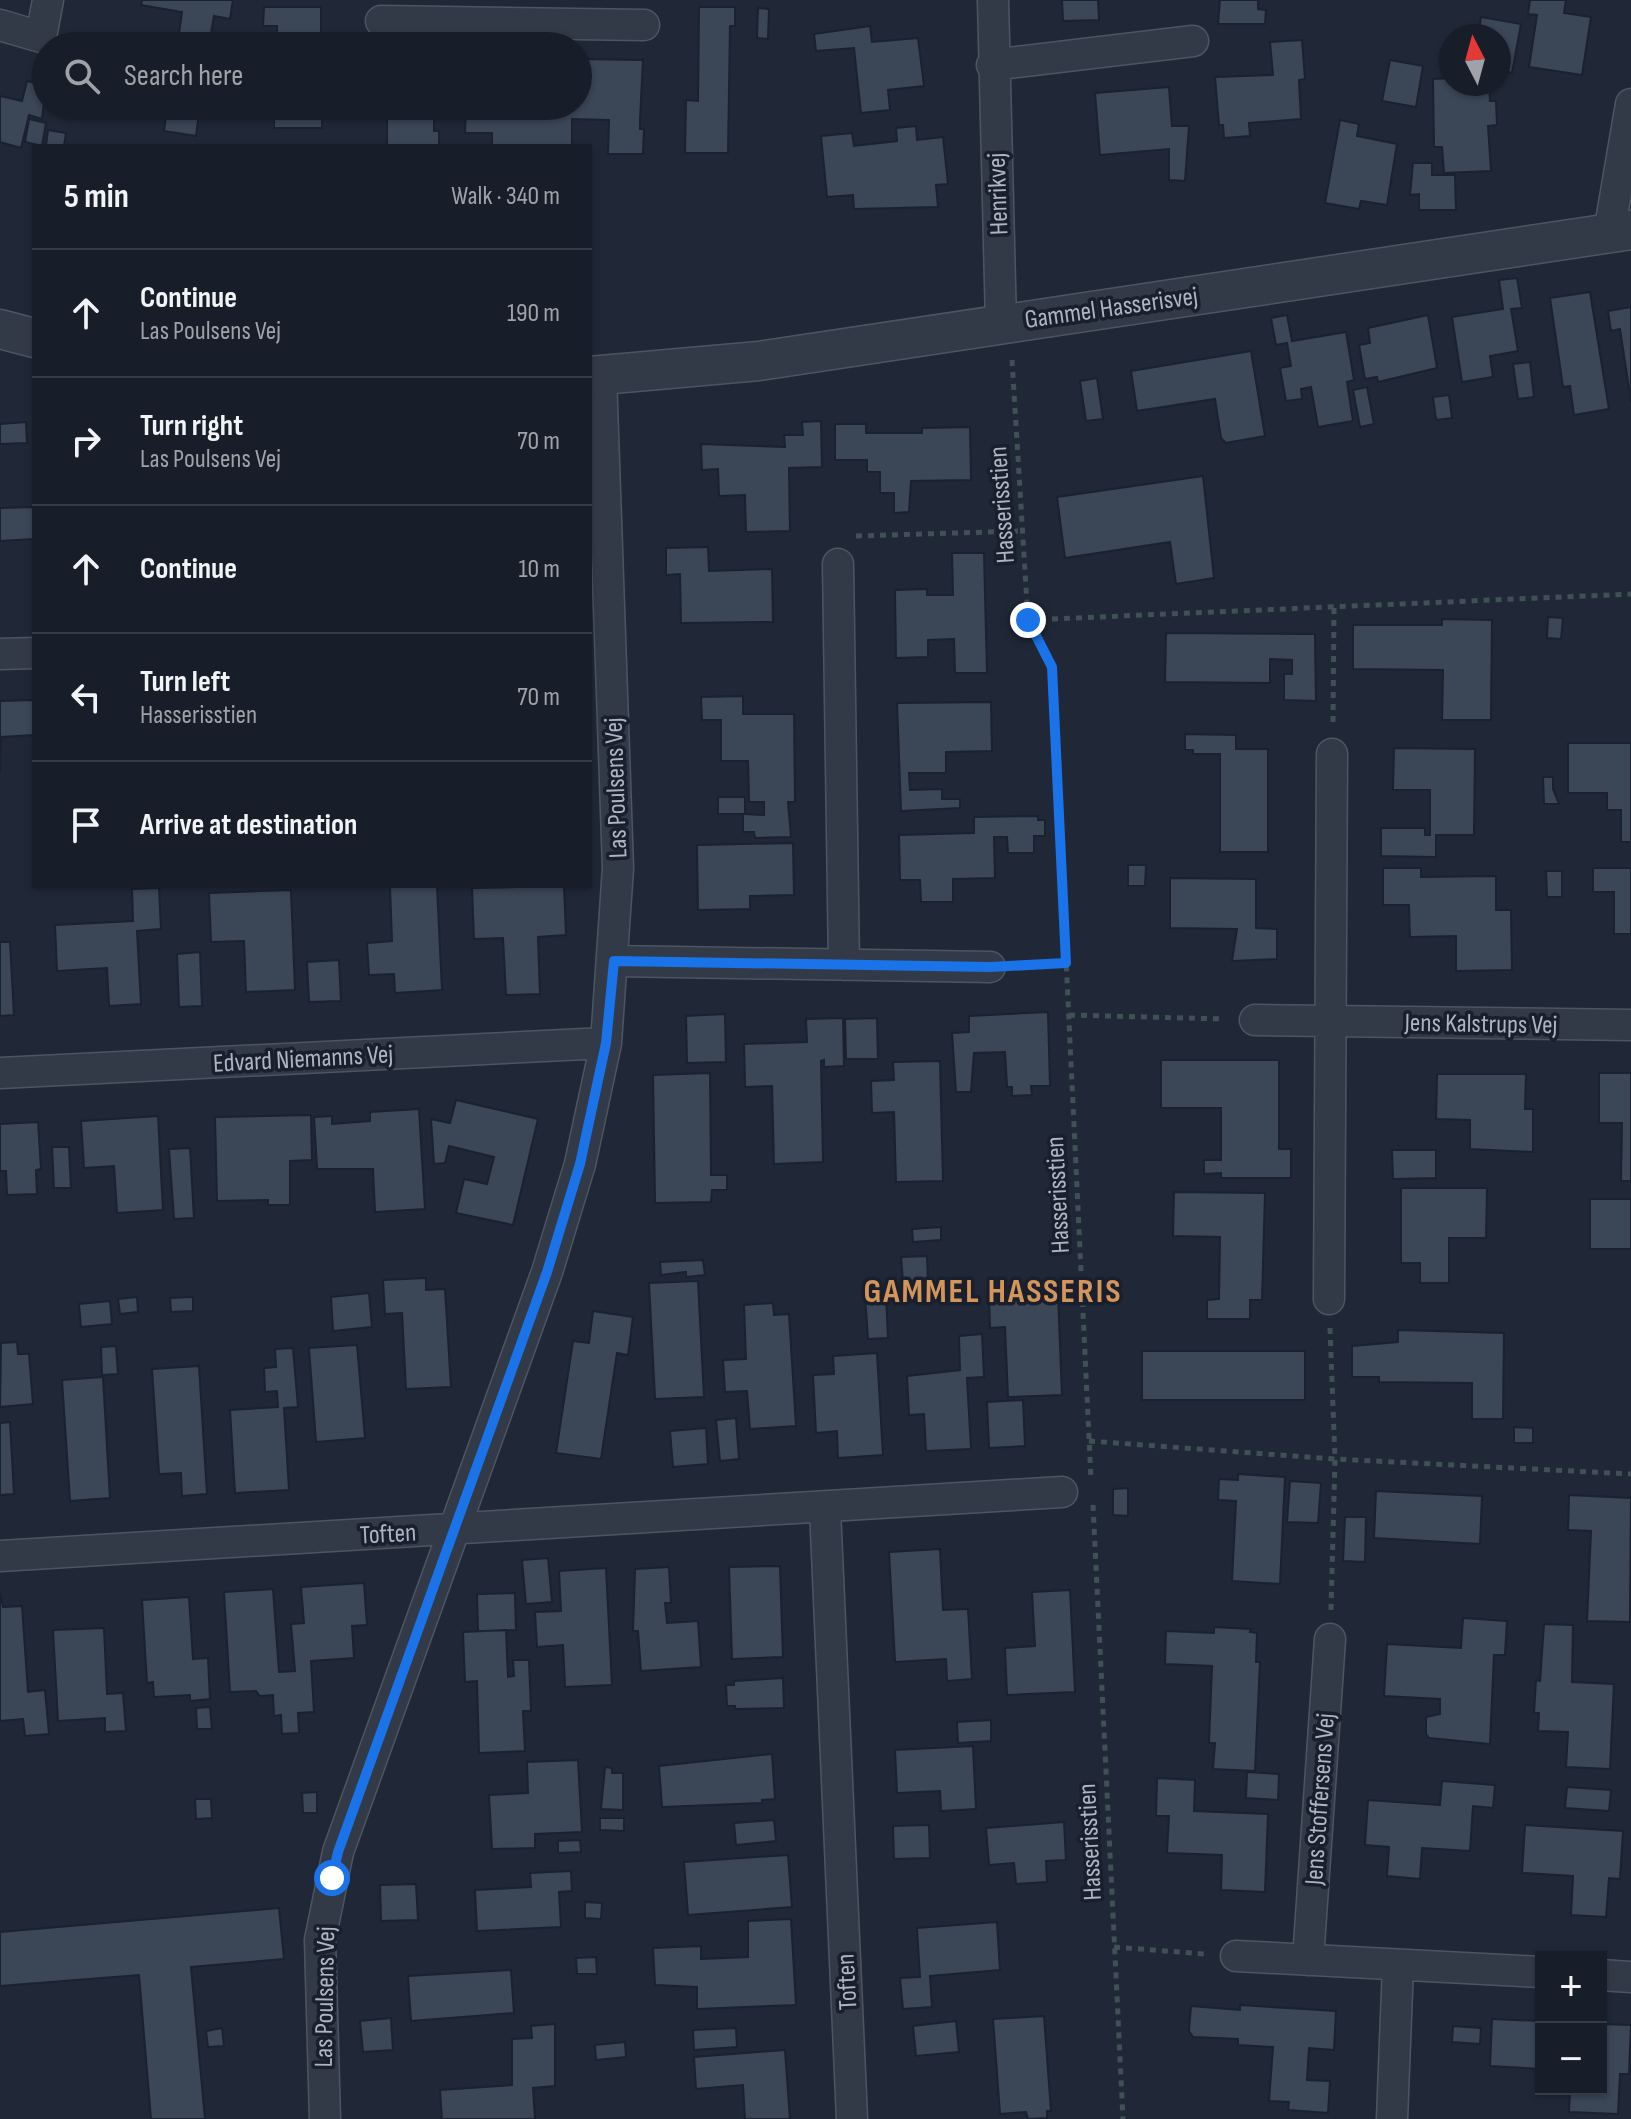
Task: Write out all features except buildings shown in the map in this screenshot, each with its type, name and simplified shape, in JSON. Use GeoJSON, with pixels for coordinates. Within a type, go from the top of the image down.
{"type":"FeatureCollection","features":[{"type":"Feature","properties":{"kind":"street"},"geometry":{"type":"LineString","coordinates":[[42,32],[48,0]]}},
{"type":"Feature","properties":{"kind":"street","name":"Henrikvej"},"geometry":{"type":"LineString","coordinates":[[993,0],[992,65],[1001,324]]}},
{"type":"Feature","properties":{"kind":"street"},"geometry":{"type":"LineString","coordinates":[[381,21],[511,12],[644,25]]}},
{"type":"Feature","properties":{"kind":"street"},"geometry":{"type":"LineString","coordinates":[[0,25],[32,34]]}},
{"type":"Feature","properties":{"kind":"street"},"geometry":{"type":"LineString","coordinates":[[992,65],[1193,41]]}},
{"type":"Feature","properties":{"kind":"street"},"geometry":{"type":"LineString","coordinates":[[1620,231],[1631,104]]}},
{"type":"Feature","properties":{"kind":"street","name":"Gammel Hasserisvej"},"geometry":{"type":"LineString","coordinates":[[596,376],[759,361],[1620,231]]}},
{"type":"Feature","properties":{"kind":"street"},"geometry":{"type":"LineString","coordinates":[[0,329],[32,337]]}},
{"type":"Feature","properties":{"kind":"street","name":"Las Poulsens Vej"},"geometry":{"type":"LineString","coordinates":[[325,2119],[320,1940],[338,1852],[547,1272],[580,1164],[606,1043],[618,868],[600,625],[596,376]]}},
{"type":"Feature","properties":{"kind":"street"},"geometry":{"type":"LineString","coordinates":[[838,564],[844,965]]}},
{"type":"Feature","properties":{"kind":"street"},"geometry":{"type":"LineString","coordinates":[[0,654],[32,653]]}},
{"type":"Feature","properties":{"kind":"street"},"geometry":{"type":"LineString","coordinates":[[1329,1299],[1332,754]]}},
{"type":"Feature","properties":{"kind":"street"},"geometry":{"type":"LineString","coordinates":[[614,961],[990,967]]}},
{"type":"Feature","properties":{"kind":"street","name":"Jens Kalstrups Vej"},"geometry":{"type":"LineString","coordinates":[[1255,1020],[1631,1025]]}},
{"type":"Feature","properties":{"kind":"street","name":"Edvard Niemanns Vej"},"geometry":{"type":"LineString","coordinates":[[0,1073],[606,1043]]}},
{"type":"Feature","properties":{"kind":"street","name":"Toften"},"geometry":{"type":"LineString","coordinates":[[0,1556],[825,1509],[1062,1492]]}},
{"type":"Feature","properties":{"kind":"street","name":"Toften"},"geometry":{"type":"LineString","coordinates":[[825,1509],[852,2119]]}},
{"type":"Feature","properties":{"kind":"street","name":"Jens Stoffersens Vej"},"geometry":{"type":"LineString","coordinates":[[1308,1960],[1330,1639]]}},
{"type":"Feature","properties":{"kind":"street"},"geometry":{"type":"LineString","coordinates":[[1236,1956],[1535,1972]]}},
{"type":"Feature","properties":{"kind":"street"},"geometry":{"type":"LineString","coordinates":[[1392,2119],[1398,1965]]}},
{"type":"Feature","properties":{"kind":"street"},"geometry":{"type":"LineString","coordinates":[[1607,1975],[1631,1977]]}},
{"type":"Feature","properties":{"kind":"path","name":"Hasserisstien"},"geometry":{"type":"LineString","coordinates":[[1001,324],[1012,359],[1028,620],[1052,667],[1123,2119]]}},
{"type":"Feature","properties":{"kind":"path"},"geometry":{"type":"LineString","coordinates":[[838,564],[851,536],[1022,531]]}},
{"type":"Feature","properties":{"kind":"path"},"geometry":{"type":"LineString","coordinates":[[1028,620],[1631,594]]}},
{"type":"Feature","properties":{"kind":"path"},"geometry":{"type":"LineString","coordinates":[[1332,754],[1334,607]]}},
{"type":"Feature","properties":{"kind":"path"},"geometry":{"type":"LineString","coordinates":[[990,967],[1066,963]]}},
{"type":"Feature","properties":{"kind":"path"},"geometry":{"type":"LineString","coordinates":[[1069,1015],[1255,1020]]}},
{"type":"Feature","properties":{"kind":"path"},"geometry":{"type":"LineString","coordinates":[[1329,1299],[1335,1459],[1330,1639]]}},
{"type":"Feature","properties":{"kind":"path"},"geometry":{"type":"LineString","coordinates":[[1089,1441],[1335,1459],[1631,1474]]}},
{"type":"Feature","properties":{"kind":"path"},"geometry":{"type":"LineString","coordinates":[[1114,1947],[1236,1956]]}},
{"type":"Feature","properties":{"kind":"district","name":"GAMMEL HASSERIS"},"geometry":{"type":"Point","coordinates":[993,1290]}},
{"type":"Feature","properties":{"kind":"route"},"geometry":{"type":"LineString","coordinates":[[332,1878],[338,1852],[452,1530],[547,1272],[580,1164],[606,1043],[614,961],[990,967],[1066,963],[1052,667],[1028,620]]}}]}
